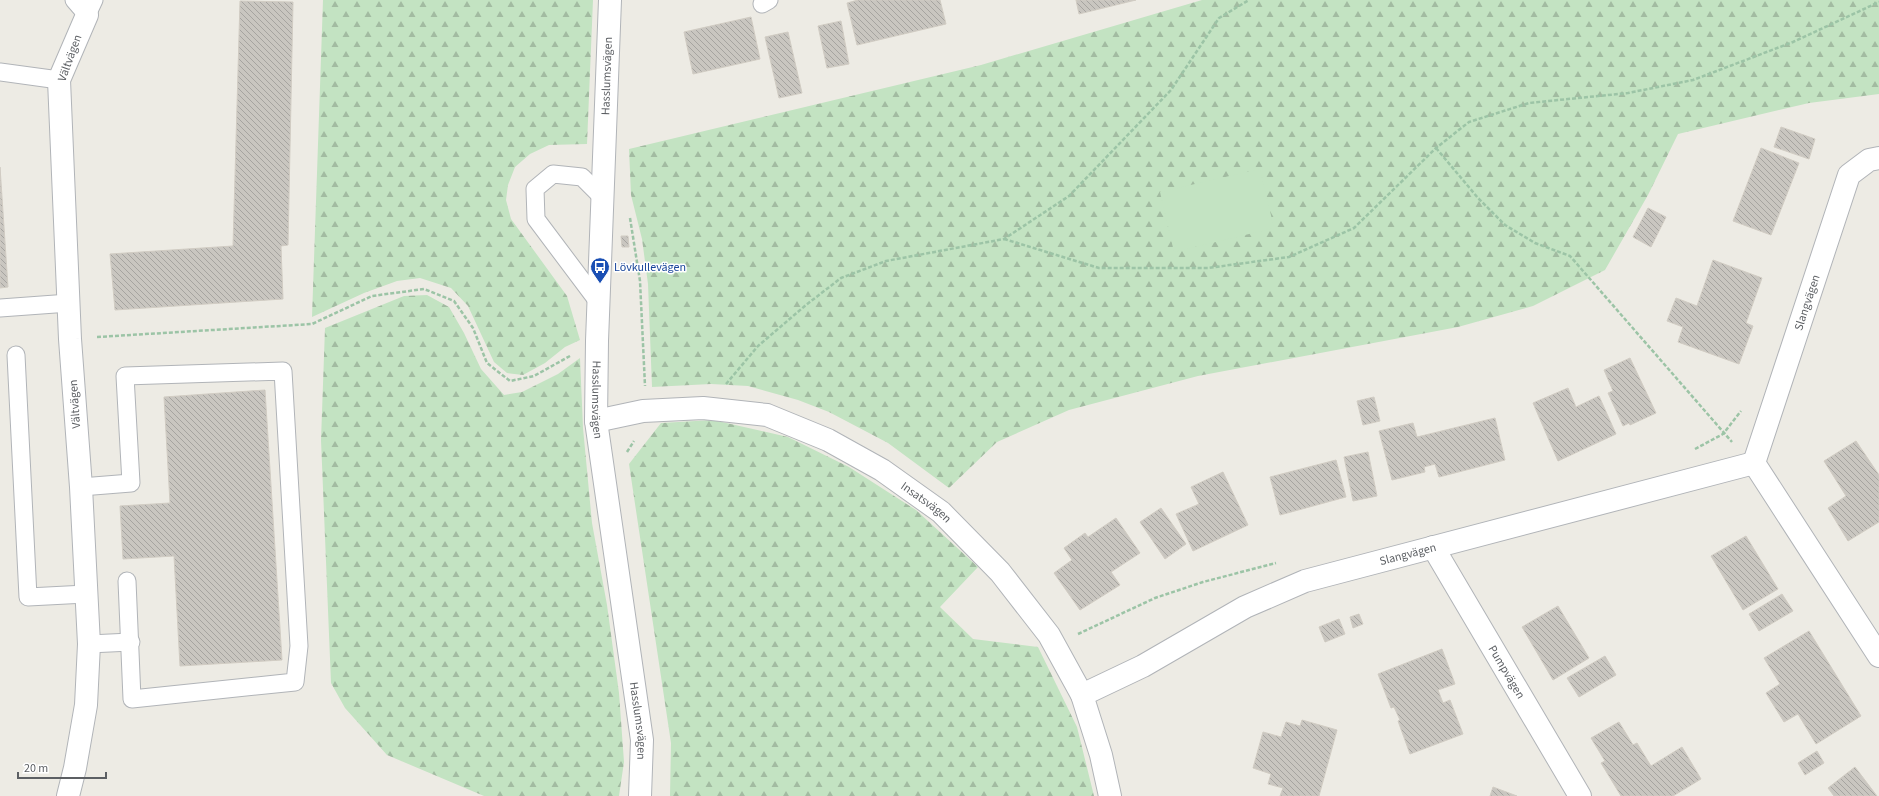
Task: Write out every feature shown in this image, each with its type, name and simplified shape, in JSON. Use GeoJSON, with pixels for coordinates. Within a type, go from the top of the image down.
{"type":"FeatureCollection","features":[{"type":"Feature","properties":{"kind":"street","name":"Hasslumsvägen"},"geometry":{"type":"LineString","coordinates":[[610,0],[597,342],[596,421],[642,740],[640,796]]}},
{"type":"Feature","properties":{"kind":"street","name":"Vältvägen"},"geometry":{"type":"LineString","coordinates":[[68,796],[75,768],[86,705],[89,644],[81,487],[70,339],[59,80],[85,5]]}},
{"type":"Feature","properties":{"kind":"street","name":"Slangvägen"},"geometry":{"type":"LineString","coordinates":[[1082,696],[1143,666],[1245,607],[1305,582],[1754,463],[1849,175],[1868,160],[1879,158]]}},
{"type":"Feature","properties":{"kind":"street","name":"Insatsvägen"},"geometry":{"type":"LineString","coordinates":[[596,421],[643,411],[704,408],[767,415],[828,440],[882,470],[941,512],[1000,572],[1049,635],[1082,696],[1101,755],[1110,796]]}},
{"type":"Feature","properties":{"kind":"street"},"geometry":{"type":"LineString","coordinates":[[1754,463],[1879,656]]}},
{"type":"Feature","properties":{"kind":"street","name":"Pumpvägen"},"geometry":{"type":"LineString","coordinates":[[1433,547],[1580,796]]}},
{"type":"Feature","properties":{"kind":"lane"},"geometry":{"type":"LineString","coordinates":[[0,72],[59,80]]}},
{"type":"Feature","properties":{"kind":"lane"},"geometry":{"type":"LineString","coordinates":[[599,303],[536,219],[535,189],[553,174],[582,177],[602,197]]}},
{"type":"Feature","properties":{"kind":"lane"},"geometry":{"type":"LineString","coordinates":[[0,308],[69,303]]}},
{"type":"Feature","properties":{"kind":"lane"},"geometry":{"type":"LineString","coordinates":[[16,355],[28,597],[86,594]]}},
{"type":"Feature","properties":{"kind":"lane"},"geometry":{"type":"LineString","coordinates":[[81,487],[131,483],[125,376],[283,371],[299,646],[294,682],[132,699],[131,642],[127,581]]}},
{"type":"Feature","properties":{"kind":"lane"},"geometry":{"type":"LineString","coordinates":[[89,644],[131,642]]}},
{"type":"Feature","properties":{"kind":"path"},"geometry":{"type":"LineString","coordinates":[[704,408],[758,346],[806,305],[841,278],[886,261],[1004,239],[1068,196],[1171,90],[1219,18],[1249,0]]}},
{"type":"Feature","properties":{"kind":"path"},"geometry":{"type":"LineString","coordinates":[[1004,239],[1099,268],[1208,268],[1289,257],[1354,228],[1436,148],[1469,122],[1529,103],[1628,93],[1693,80],[1793,42],[1879,2]]}},
{"type":"Feature","properties":{"kind":"path"},"geometry":{"type":"LineString","coordinates":[[1436,148],[1478,198],[1505,225],[1535,243],[1570,256],[1723,434],[1754,463]]}},
{"type":"Feature","properties":{"kind":"path"},"geometry":{"type":"LineString","coordinates":[[70,339],[312,324],[372,296],[424,289],[454,301],[473,328],[487,363],[510,382],[534,376],[597,342]]}},
{"type":"Feature","properties":{"kind":"path"},"geometry":{"type":"LineString","coordinates":[[1693,450],[1723,434],[1744,408]]}},
{"type":"Feature","properties":{"kind":"path"},"geometry":{"type":"LineString","coordinates":[[1076,635],[1155,598],[1203,582],[1280,562]]}},
{"type":"Feature","properties":{"kind":"green space"},"geometry":{"type":"Polygon","coordinates":[[[323,0],[593,0],[587,144],[549,145],[530,154],[515,167],[508,185],[506,200],[511,219],[567,296],[580,340],[565,347],[545,363],[523,375],[507,373],[494,362],[468,306],[451,288],[420,278],[397,281],[364,293],[312,317],[323,0]]]}},
{"type":"Feature","properties":{"kind":"green space"},"geometry":{"type":"Polygon","coordinates":[[[1202,0],[1879,0],[1879,94],[1809,103],[1678,134],[1648,195],[1605,270],[1533,306],[1458,327],[1198,376],[1069,410],[997,442],[949,488],[888,443],[829,412],[798,400],[748,386],[711,384],[652,387],[648,284],[642,239],[631,195],[629,149],[981,65],[1202,0]]]}},
{"type":"Feature","properties":{"kind":"green space"},"geometry":{"type":"Polygon","coordinates":[[[1260,169],[1274,228],[1174,252],[1160,192],[1260,169]]]}},
{"type":"Feature","properties":{"kind":"green space"},"geometry":{"type":"Polygon","coordinates":[[[427,295],[449,307],[464,333],[481,369],[504,395],[522,392],[558,374],[580,358],[583,428],[592,523],[607,605],[619,693],[624,762],[619,796],[484,796],[387,755],[345,708],[331,683],[321,440],[325,328],[404,296],[427,295]]]}},
{"type":"Feature","properties":{"kind":"green space"},"geometry":{"type":"Polygon","coordinates":[[[713,420],[788,437],[849,467],[916,510],[978,567],[940,607],[973,639],[1038,647],[1077,727],[1094,796],[670,796],[671,743],[629,464],[661,423],[713,420]]]}},
{"type":"Feature","properties":{"kind":"building"},"geometry":{"type":"Polygon","coordinates":[[[858,0],[940,0],[946,24],[857,45],[847,3],[858,0]]]}},
{"type":"Feature","properties":{"kind":"building"},"geometry":{"type":"Polygon","coordinates":[[[1076,0],[1136,0],[1079,14],[1076,0]]]}},
{"type":"Feature","properties":{"kind":"building"},"geometry":{"type":"Polygon","coordinates":[[[240,1],[293,2],[288,245],[281,246],[283,299],[115,310],[110,254],[233,246],[240,1]]]}},
{"type":"Feature","properties":{"kind":"building"},"geometry":{"type":"Polygon","coordinates":[[[751,17],[760,59],[693,74],[684,32],[751,17]]]}},
{"type":"Feature","properties":{"kind":"building"},"geometry":{"type":"Polygon","coordinates":[[[841,21],[849,64],[827,68],[818,26],[841,21]]]}},
{"type":"Feature","properties":{"kind":"building"},"geometry":{"type":"Polygon","coordinates":[[[788,32],[802,93],[779,98],[765,37],[788,32]]]}},
{"type":"Feature","properties":{"kind":"building"},"geometry":{"type":"Polygon","coordinates":[[[1781,127],[1815,139],[1809,159],[1774,147],[1781,127]]]}},
{"type":"Feature","properties":{"kind":"building"},"geometry":{"type":"Polygon","coordinates":[[[1761,148],[1799,163],[1771,235],[1733,221],[1761,148]]]}},
{"type":"Feature","properties":{"kind":"building"},"geometry":{"type":"Polygon","coordinates":[[[0,167],[8,287],[0,288],[0,167]]]}},
{"type":"Feature","properties":{"kind":"building"},"geometry":{"type":"Polygon","coordinates":[[[1648,208],[1666,217],[1651,247],[1633,237],[1648,208]]]}},
{"type":"Feature","properties":{"kind":"building"},"geometry":{"type":"Polygon","coordinates":[[[621,236],[628,236],[629,247],[622,247],[621,236]]]}},
{"type":"Feature","properties":{"kind":"building"},"geometry":{"type":"Polygon","coordinates":[[[1713,260],[1762,278],[1746,323],[1753,326],[1739,364],[1678,342],[1683,327],[1667,321],[1676,298],[1697,306],[1713,260]]]}},
{"type":"Feature","properties":{"kind":"building"},"geometry":{"type":"Polygon","coordinates":[[[1630,358],[1656,413],[1630,425],[1629,423],[1623,426],[1608,393],[1613,391],[1604,370],[1630,358]]]}},
{"type":"Feature","properties":{"kind":"building"},"geometry":{"type":"Polygon","coordinates":[[[1568,388],[1576,407],[1599,396],[1616,434],[1558,461],[1533,403],[1568,388]]]}},
{"type":"Feature","properties":{"kind":"building"},"geometry":{"type":"Polygon","coordinates":[[[265,390],[282,660],[180,666],[174,556],[123,559],[120,506],[170,503],[164,397],[265,390]]]}},
{"type":"Feature","properties":{"kind":"building"},"geometry":{"type":"Polygon","coordinates":[[[1374,397],[1380,421],[1363,425],[1357,401],[1374,397]]]}},
{"type":"Feature","properties":{"kind":"building"},"geometry":{"type":"Polygon","coordinates":[[[1495,418],[1505,460],[1439,477],[1435,464],[1424,467],[1425,472],[1392,480],[1379,431],[1413,423],[1417,437],[1495,418]]]}},
{"type":"Feature","properties":{"kind":"building"},"geometry":{"type":"Polygon","coordinates":[[[1856,441],[1879,475],[1879,522],[1848,541],[1828,508],[1846,496],[1824,461],[1856,441]]]}},
{"type":"Feature","properties":{"kind":"building"},"geometry":{"type":"Polygon","coordinates":[[[1368,452],[1377,496],[1353,501],[1344,457],[1368,452]]]}},
{"type":"Feature","properties":{"kind":"building"},"geometry":{"type":"Polygon","coordinates":[[[1336,460],[1346,497],[1280,515],[1270,477],[1336,460]]]}},
{"type":"Feature","properties":{"kind":"building"},"geometry":{"type":"Polygon","coordinates":[[[1223,472],[1248,525],[1193,551],[1176,514],[1199,504],[1191,487],[1223,472]]]}},
{"type":"Feature","properties":{"kind":"building"},"geometry":{"type":"Polygon","coordinates":[[[1161,508],[1186,544],[1165,559],[1140,522],[1161,508]]]}},
{"type":"Feature","properties":{"kind":"building"},"geometry":{"type":"Polygon","coordinates":[[[1116,518],[1140,553],[1111,572],[1120,585],[1080,610],[1054,573],[1072,560],[1064,548],[1085,533],[1088,537],[1116,518]]]}},
{"type":"Feature","properties":{"kind":"building"},"geometry":{"type":"Polygon","coordinates":[[[1746,536],[1778,589],[1743,610],[1711,556],[1746,536]]]}},
{"type":"Feature","properties":{"kind":"building"},"geometry":{"type":"Polygon","coordinates":[[[1782,594],[1793,611],[1759,631],[1749,614],[1782,594]]]}},
{"type":"Feature","properties":{"kind":"building"},"geometry":{"type":"Polygon","coordinates":[[[1558,606],[1589,658],[1553,680],[1522,627],[1558,606]]]}},
{"type":"Feature","properties":{"kind":"building"},"geometry":{"type":"Polygon","coordinates":[[[1359,614],[1363,624],[1353,628],[1350,617],[1359,614]]]}},
{"type":"Feature","properties":{"kind":"building"},"geometry":{"type":"Polygon","coordinates":[[[1339,619],[1345,634],[1325,642],[1319,627],[1339,619]]]}},
{"type":"Feature","properties":{"kind":"building"},"geometry":{"type":"Polygon","coordinates":[[[1809,631],[1861,716],[1816,744],[1798,714],[1784,722],[1766,693],[1780,684],[1764,658],[1809,631]]]}},
{"type":"Feature","properties":{"kind":"building"},"geometry":{"type":"Polygon","coordinates":[[[1442,649],[1455,684],[1438,690],[1443,703],[1450,700],[1463,734],[1410,754],[1398,721],[1400,720],[1394,707],[1391,708],[1378,674],[1442,649]]]}},
{"type":"Feature","properties":{"kind":"building"},"geometry":{"type":"Polygon","coordinates":[[[1605,656],[1616,675],[1579,697],[1567,678],[1605,656]]]}},
{"type":"Feature","properties":{"kind":"building"},"geometry":{"type":"Polygon","coordinates":[[[1302,720],[1337,730],[1319,796],[1280,796],[1283,788],[1268,784],[1271,774],[1253,768],[1263,732],[1281,737],[1286,722],[1300,726],[1302,720]]]}},
{"type":"Feature","properties":{"kind":"building"},"geometry":{"type":"Polygon","coordinates":[[[1619,722],[1633,745],[1637,743],[1651,766],[1682,747],[1701,779],[1673,796],[1621,796],[1601,763],[1605,761],[1591,738],[1619,722]]]}},
{"type":"Feature","properties":{"kind":"building"},"geometry":{"type":"Polygon","coordinates":[[[1817,751],[1824,763],[1805,775],[1798,763],[1817,751]]]}},
{"type":"Feature","properties":{"kind":"building"},"geometry":{"type":"Polygon","coordinates":[[[1855,767],[1877,796],[1834,796],[1828,788],[1855,767]]]}},
{"type":"Feature","properties":{"kind":"building"},"geometry":{"type":"Polygon","coordinates":[[[1493,787],[1517,796],[1490,796],[1493,787]]]}},
{"type":"Feature","properties":{"kind":"place","name":"Lövkullevägen"},"geometry":{"type":"Point","coordinates":[600,284]}}]}
